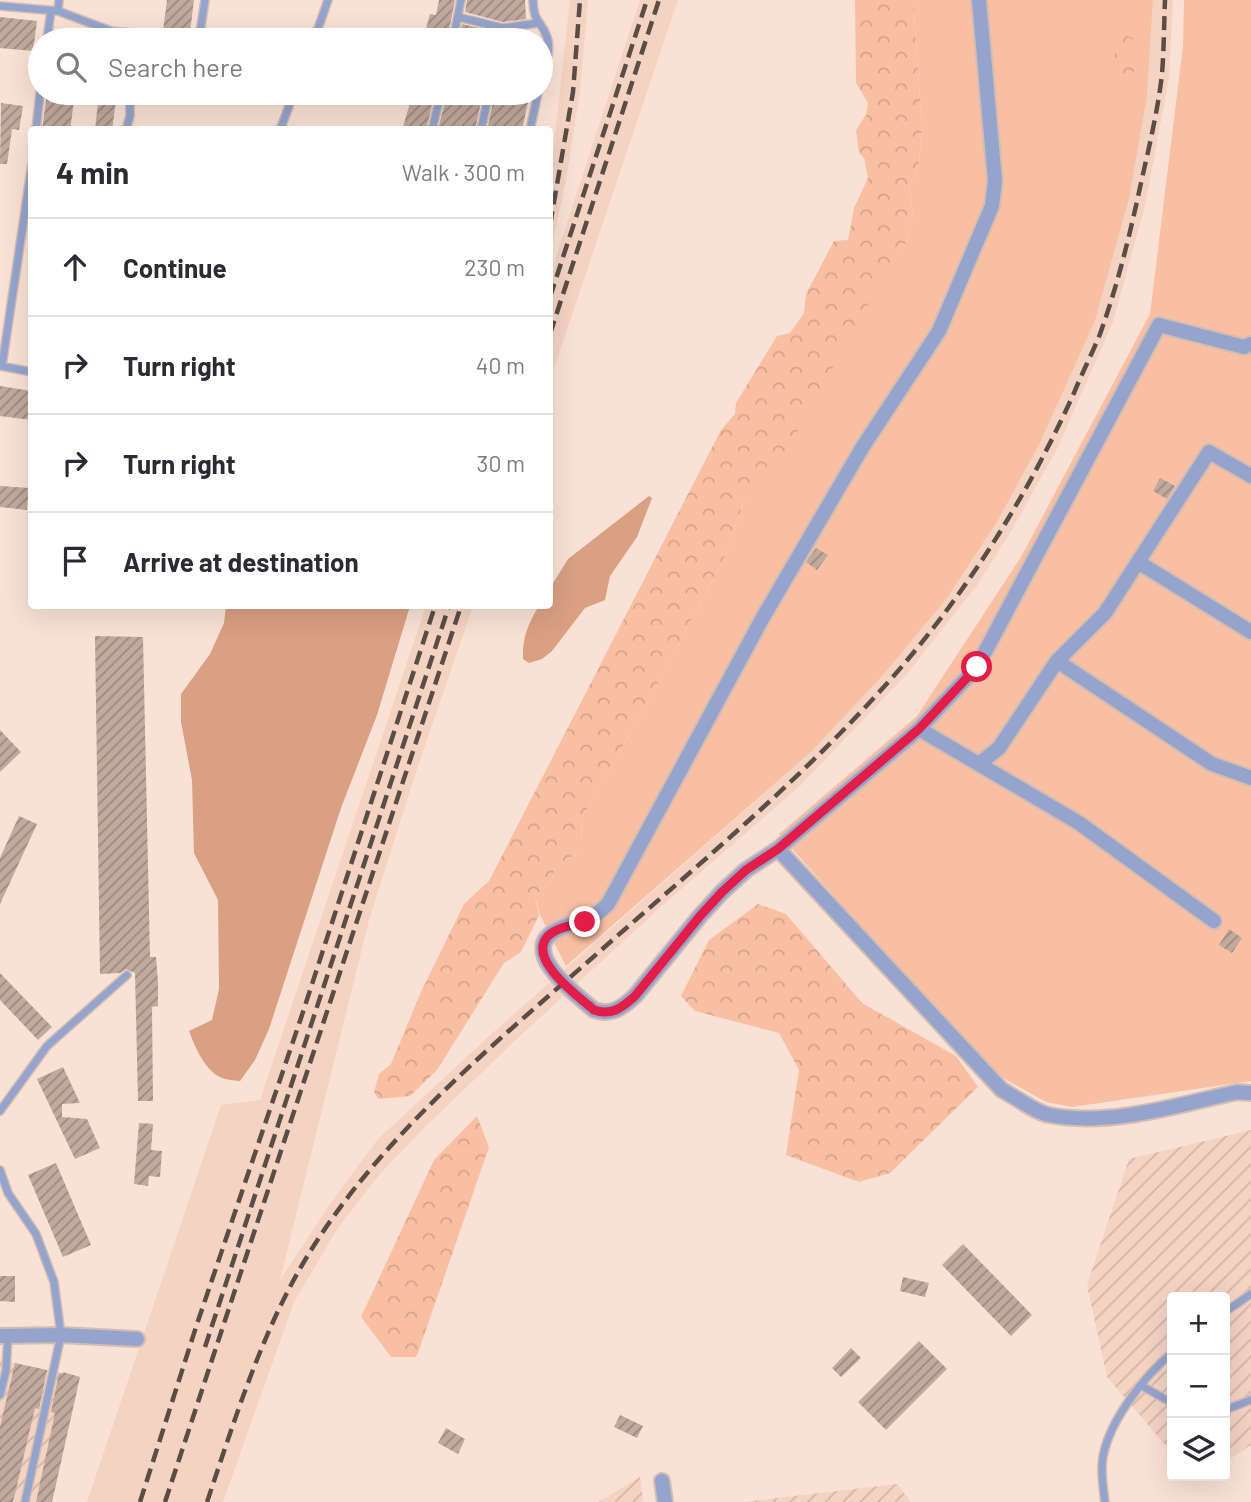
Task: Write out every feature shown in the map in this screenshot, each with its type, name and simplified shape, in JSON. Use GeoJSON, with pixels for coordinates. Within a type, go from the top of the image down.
{"type":"FeatureCollection","features":[{"type":"Feature","properties":{"kind":"street"},"geometry":{"type":"LineString","coordinates":[[979,0],[995,181],[992,206],[939,331],[862,448],[762,619],[608,905],[585,922],[556,930],[547,937],[543,947],[549,967],[594,1010],[602,1013],[623,1007],[722,892],[746,870],[778,849],[919,729],[977,667],[1159,325],[1244,348],[1251,344]]}},
{"type":"Feature","properties":{"kind":"street"},"geometry":{"type":"LineString","coordinates":[[979,764],[999,748],[1056,661],[1105,612],[1209,452],[1251,476]]}},
{"type":"Feature","properties":{"kind":"street"},"geometry":{"type":"LineString","coordinates":[[1138,562],[1251,632]]}},
{"type":"Feature","properties":{"kind":"street"},"geometry":{"type":"LineString","coordinates":[[1056,661],[1212,764],[1251,778]]}},
{"type":"Feature","properties":{"kind":"street"},"geometry":{"type":"LineString","coordinates":[[919,729],[1079,823],[1214,921]]}},
{"type":"Feature","properties":{"kind":"street"},"geometry":{"type":"LineString","coordinates":[[778,849],[1002,1090],[1046,1115],[1082,1118],[1141,1113],[1237,1093],[1251,1093]]}},
{"type":"Feature","properties":{"kind":"street"},"geometry":{"type":"LineString","coordinates":[[4,1336],[61,1335],[137,1339]]}},
{"type":"Feature","properties":{"kind":"street"},"geometry":{"type":"LineString","coordinates":[[662,1482],[665,1502]]}},
{"type":"Feature","properties":{"kind":"lane"},"geometry":{"type":"LineString","coordinates":[[50,28],[59,0]]}},
{"type":"Feature","properties":{"kind":"lane"},"geometry":{"type":"LineString","coordinates":[[201,28],[205,0]]}},
{"type":"Feature","properties":{"kind":"lane"},"geometry":{"type":"LineString","coordinates":[[318,28],[328,0]]}},
{"type":"Feature","properties":{"kind":"lane"},"geometry":{"type":"LineString","coordinates":[[456,28],[461,0]]}},
{"type":"Feature","properties":{"kind":"lane"},"geometry":{"type":"LineString","coordinates":[[533,0],[534,16],[541,28]]}},
{"type":"Feature","properties":{"kind":"lane"},"geometry":{"type":"LineString","coordinates":[[0,6],[54,11],[102,28]]}},
{"type":"Feature","properties":{"kind":"lane"},"geometry":{"type":"LineString","coordinates":[[458,17],[503,28],[538,23]]}},
{"type":"Feature","properties":{"kind":"lane"},"geometry":{"type":"LineString","coordinates":[[36,126],[39,105]]}},
{"type":"Feature","properties":{"kind":"lane"},"geometry":{"type":"LineString","coordinates":[[127,126],[130,105]]}},
{"type":"Feature","properties":{"kind":"lane"},"geometry":{"type":"LineString","coordinates":[[282,126],[289,105]]}},
{"type":"Feature","properties":{"kind":"lane"},"geometry":{"type":"LineString","coordinates":[[433,126],[438,105]]}},
{"type":"Feature","properties":{"kind":"lane"},"geometry":{"type":"LineString","coordinates":[[482,126],[486,105]]}},
{"type":"Feature","properties":{"kind":"lane"},"geometry":{"type":"LineString","coordinates":[[531,126],[535,105]]}},
{"type":"Feature","properties":{"kind":"lane"},"geometry":{"type":"LineString","coordinates":[[28,194],[1,366],[28,371]]}},
{"type":"Feature","properties":{"kind":"lane"},"geometry":{"type":"LineString","coordinates":[[0,1111],[47,1046],[127,975]]}},
{"type":"Feature","properties":{"kind":"lane"},"geometry":{"type":"LineString","coordinates":[[0,1170],[8,1193],[36,1234],[54,1282],[61,1335],[25,1502]]}},
{"type":"Feature","properties":{"kind":"lane"},"geometry":{"type":"LineString","coordinates":[[1230,1309],[1251,1294]]}},
{"type":"Feature","properties":{"kind":"lane"},"geometry":{"type":"LineString","coordinates":[[0,1395],[6,1371],[4,1336]]}},
{"type":"Feature","properties":{"kind":"lane"},"geometry":{"type":"LineString","coordinates":[[1105,1502],[1103,1454],[1115,1424],[1128,1402],[1170,1355]]}},
{"type":"Feature","properties":{"kind":"lane"},"geometry":{"type":"LineString","coordinates":[[1142,1386],[1167,1399]]}},
{"type":"Feature","properties":{"kind":"lane"},"geometry":{"type":"LineString","coordinates":[[1230,1408],[1251,1400]]}},
{"type":"Feature","properties":{"kind":"shaded area"},"geometry":{"type":"Polygon","coordinates":[[[570,0],[588,0],[580,92],[553,241],[553,152],[570,0]]]}},
{"type":"Feature","properties":{"kind":"shaded area"},"geometry":{"type":"Polygon","coordinates":[[[640,0],[678,0],[553,371],[553,266],[640,0]]]}},
{"type":"Feature","properties":{"kind":"shaded area"},"geometry":{"type":"Polygon","coordinates":[[[1153,0],[1173,0],[1169,77],[1145,206],[1113,322],[1058,447],[978,584],[905,676],[800,786],[664,904],[521,1035],[379,1175],[338,1228],[294,1302],[223,1502],[87,1502],[221,1105],[260,1100],[425,609],[472,609],[369,920],[280,1280],[332,1201],[378,1139],[487,1038],[812,751],[885,673],[947,598],[997,522],[1040,443],[1095,321],[1129,199],[1147,97],[1153,0]]]}},
{"type":"Feature","properties":{"kind":"shaded area"},"geometry":{"type":"Polygon","coordinates":[[[649,496],[652,498],[637,537],[610,576],[605,600],[585,608],[552,651],[542,659],[529,663],[523,659],[529,625],[537,609],[553,609],[553,583],[568,559],[649,496]]]}},
{"type":"Feature","properties":{"kind":"shaded area"},"geometry":{"type":"Polygon","coordinates":[[[226,609],[409,609],[377,715],[341,808],[269,1029],[255,1060],[240,1081],[216,1075],[198,1051],[189,1031],[212,1020],[219,989],[218,900],[194,853],[192,780],[181,722],[181,694],[210,654],[224,623],[226,609]]]}},
{"type":"Feature","properties":{"kind":"shaded area"},"geometry":{"type":"Polygon","coordinates":[[[1251,1130],[1251,1445],[1230,1459],[1230,1292],[1167,1292],[1167,1447],[1107,1377],[1087,1285],[1129,1159],[1251,1130]]]}},
{"type":"Feature","properties":{"kind":"shaded area"},"geometry":{"type":"Polygon","coordinates":[[[0,1360],[80,1377],[52,1502],[0,1502],[0,1360]]]}},
{"type":"Feature","properties":{"kind":"shaded area"},"geometry":{"type":"Polygon","coordinates":[[[640,1477],[643,1502],[598,1502],[640,1477]]]}},
{"type":"Feature","properties":{"kind":"shaded area"},"geometry":{"type":"Polygon","coordinates":[[[897,1484],[911,1502],[742,1502],[897,1484]]]}},
{"type":"Feature","properties":{"kind":"green space"},"geometry":{"type":"Polygon","coordinates":[[[855,0],[913,0],[922,126],[919,163],[909,186],[913,218],[906,242],[765,490],[745,498],[725,556],[647,704],[582,818],[581,843],[572,857],[556,865],[551,883],[535,895],[539,915],[521,952],[504,963],[437,1070],[410,1096],[378,1099],[374,1092],[379,1074],[391,1064],[420,994],[464,904],[489,881],[721,430],[735,414],[736,403],[777,336],[790,333],[804,313],[806,294],[834,241],[848,240],[854,208],[868,178],[864,158],[859,153],[856,130],[866,115],[868,103],[856,83],[855,0]]]}},
{"type":"Feature","properties":{"kind":"green space"},"geometry":{"type":"Polygon","coordinates":[[[913,0],[1153,0],[1147,97],[1129,199],[1095,321],[1040,443],[997,522],[947,598],[885,673],[812,751],[566,966],[540,915],[535,895],[551,883],[556,865],[572,857],[581,843],[582,818],[647,704],[725,556],[745,498],[906,242],[913,218],[909,186],[919,163],[922,126],[913,0]]]}},
{"type":"Feature","properties":{"kind":"green space"},"geometry":{"type":"Polygon","coordinates":[[[1184,0],[1251,0],[1251,1081],[1072,1107],[1046,1102],[1003,1078],[921,994],[779,834],[917,716],[1021,557],[1150,314],[1183,46],[1184,0]]]}},
{"type":"Feature","properties":{"kind":"green space"},"geometry":{"type":"Polygon","coordinates":[[[1125,35],[1133,38],[1135,67],[1128,88],[1121,89],[1114,83],[1115,42],[1125,35]]]}},
{"type":"Feature","properties":{"kind":"green space"},"geometry":{"type":"Polygon","coordinates":[[[758,904],[786,914],[862,1003],[956,1056],[978,1087],[890,1173],[859,1182],[786,1155],[799,1070],[779,1033],[695,1011],[681,996],[709,940],[758,904]]]}},
{"type":"Feature","properties":{"kind":"green space"},"geometry":{"type":"Polygon","coordinates":[[[477,1116],[489,1147],[419,1350],[416,1357],[391,1357],[361,1317],[434,1160],[477,1116]]]}},
{"type":"Feature","properties":{"kind":"building"},"geometry":{"type":"Polygon","coordinates":[[[167,0],[194,0],[190,28],[163,28],[167,0]]]}},
{"type":"Feature","properties":{"kind":"building"},"geometry":{"type":"Polygon","coordinates":[[[439,0],[455,0],[449,28],[426,28],[430,14],[436,15],[439,0]]]}},
{"type":"Feature","properties":{"kind":"building"},"geometry":{"type":"Polygon","coordinates":[[[467,0],[525,0],[526,19],[503,22],[465,12],[467,0]]]}},
{"type":"Feature","properties":{"kind":"building"},"geometry":{"type":"Polygon","coordinates":[[[0,17],[37,21],[36,28],[28,28],[28,51],[0,48],[0,17]]]}},
{"type":"Feature","properties":{"kind":"building"},"geometry":{"type":"Polygon","coordinates":[[[462,24],[479,28],[461,28],[462,24]]]}},
{"type":"Feature","properties":{"kind":"building"},"geometry":{"type":"Polygon","coordinates":[[[1,103],[23,106],[19,130],[12,129],[7,164],[0,164],[1,103]]]}},
{"type":"Feature","properties":{"kind":"building"},"geometry":{"type":"Polygon","coordinates":[[[45,105],[73,105],[71,126],[43,126],[45,105]]]}},
{"type":"Feature","properties":{"kind":"building"},"geometry":{"type":"Polygon","coordinates":[[[98,105],[115,105],[113,126],[95,126],[98,105]]]}},
{"type":"Feature","properties":{"kind":"building"},"geometry":{"type":"Polygon","coordinates":[[[409,105],[432,105],[427,126],[403,126],[409,105]]]}},
{"type":"Feature","properties":{"kind":"building"},"geometry":{"type":"Polygon","coordinates":[[[444,105],[480,105],[476,126],[439,126],[444,105]]]}},
{"type":"Feature","properties":{"kind":"building"},"geometry":{"type":"Polygon","coordinates":[[[492,105],[527,105],[523,126],[488,126],[492,105]]]}},
{"type":"Feature","properties":{"kind":"building"},"geometry":{"type":"Polygon","coordinates":[[[0,386],[28,390],[28,420],[0,416],[0,386]]]}},
{"type":"Feature","properties":{"kind":"building"},"geometry":{"type":"Polygon","coordinates":[[[1160,478],[1175,486],[1167,499],[1153,491],[1160,478]]]}},
{"type":"Feature","properties":{"kind":"building"},"geometry":{"type":"Polygon","coordinates":[[[0,486],[28,488],[27,510],[0,507],[0,486]]]}},
{"type":"Feature","properties":{"kind":"building"},"geometry":{"type":"Polygon","coordinates":[[[816,548],[828,555],[817,570],[806,562],[816,548]]]}},
{"type":"Feature","properties":{"kind":"building"},"geometry":{"type":"Polygon","coordinates":[[[95,636],[143,637],[150,957],[156,957],[158,982],[158,1006],[152,1007],[153,1101],[138,1101],[135,973],[126,969],[120,973],[100,974],[95,636]]]}},
{"type":"Feature","properties":{"kind":"building"},"geometry":{"type":"Polygon","coordinates":[[[0,730],[21,752],[0,772],[0,730]]]}},
{"type":"Feature","properties":{"kind":"building"},"geometry":{"type":"Polygon","coordinates":[[[19,816],[37,824],[0,904],[0,858],[19,816]]]}},
{"type":"Feature","properties":{"kind":"building"},"geometry":{"type":"Polygon","coordinates":[[[1229,929],[1242,938],[1232,953],[1219,945],[1229,929]]]}},
{"type":"Feature","properties":{"kind":"building"},"geometry":{"type":"Polygon","coordinates":[[[0,973],[52,1027],[38,1040],[0,1000],[0,973]]]}},
{"type":"Feature","properties":{"kind":"building"},"geometry":{"type":"Polygon","coordinates":[[[63,1067],[80,1103],[62,1104],[62,1117],[87,1119],[100,1148],[75,1159],[37,1079],[63,1067]]]}},
{"type":"Feature","properties":{"kind":"building"},"geometry":{"type":"Polygon","coordinates":[[[139,1123],[153,1124],[151,1150],[162,1151],[160,1177],[149,1176],[148,1186],[134,1184],[139,1123]]]}},
{"type":"Feature","properties":{"kind":"building"},"geometry":{"type":"Polygon","coordinates":[[[56,1163],[91,1245],[63,1257],[28,1175],[56,1163]]]}},
{"type":"Feature","properties":{"kind":"building"},"geometry":{"type":"Polygon","coordinates":[[[963,1244],[1032,1315],[1011,1336],[942,1265],[963,1244]]]}},
{"type":"Feature","properties":{"kind":"building"},"geometry":{"type":"Polygon","coordinates":[[[0,1276],[15,1276],[15,1302],[0,1301],[0,1276]]]}},
{"type":"Feature","properties":{"kind":"building"},"geometry":{"type":"Polygon","coordinates":[[[903,1277],[929,1283],[925,1297],[900,1291],[903,1277]]]}},
{"type":"Feature","properties":{"kind":"building"},"geometry":{"type":"Polygon","coordinates":[[[919,1341],[947,1369],[886,1430],[858,1402],[919,1341]]]}},
{"type":"Feature","properties":{"kind":"building"},"geometry":{"type":"Polygon","coordinates":[[[851,1348],[861,1358],[841,1377],[832,1368],[851,1348]]]}},
{"type":"Feature","properties":{"kind":"building"},"geometry":{"type":"Polygon","coordinates":[[[15,1363],[47,1370],[39,1409],[35,1408],[13,1502],[0,1502],[0,1427],[15,1363]]]}},
{"type":"Feature","properties":{"kind":"building"},"geometry":{"type":"Polygon","coordinates":[[[59,1373],[80,1377],[52,1502],[36,1502],[55,1413],[51,1412],[59,1373]]]}},
{"type":"Feature","properties":{"kind":"building"},"geometry":{"type":"Polygon","coordinates":[[[620,1415],[643,1426],[637,1438],[614,1427],[620,1415]]]}},
{"type":"Feature","properties":{"kind":"building"},"geometry":{"type":"Polygon","coordinates":[[[446,1428],[465,1439],[458,1454],[438,1443],[446,1428]]]}},
{"type":"Feature","properties":{"kind":"railway"},"geometry":{"type":"LineString","coordinates":[[553,208],[573,92],[580,0]]}},
{"type":"Feature","properties":{"kind":"railway"},"geometry":{"type":"LineString","coordinates":[[553,288],[647,0]]}},
{"type":"Feature","properties":{"kind":"railway"},"geometry":{"type":"LineString","coordinates":[[553,325],[659,0]]}},
{"type":"Feature","properties":{"kind":"railway"},"geometry":{"type":"LineString","coordinates":[[207,1502],[252,1371],[280,1307],[313,1247],[376,1162],[450,1085],[789,783],[858,715],[945,613],[993,543],[1056,432],[1097,341],[1112,296],[1132,221],[1158,101],[1163,65],[1165,0]]}},
{"type":"Feature","properties":{"kind":"railway"},"geometry":{"type":"LineString","coordinates":[[140,1502],[434,609]]}},
{"type":"Feature","properties":{"kind":"railway"},"geometry":{"type":"LineString","coordinates":[[205,1347],[448,609]]}},
{"type":"Feature","properties":{"kind":"railway"},"geometry":{"type":"LineString","coordinates":[[165,1502],[460,609]]}},
{"type":"Feature","properties":{"kind":"route"},"geometry":{"type":"LineString","coordinates":[[585,922],[556,930],[547,937],[543,947],[544,957],[564,984],[594,1010],[602,1013],[613,1012],[635,996],[722,892],[746,870],[778,849],[919,729],[977,667]]}}]}
